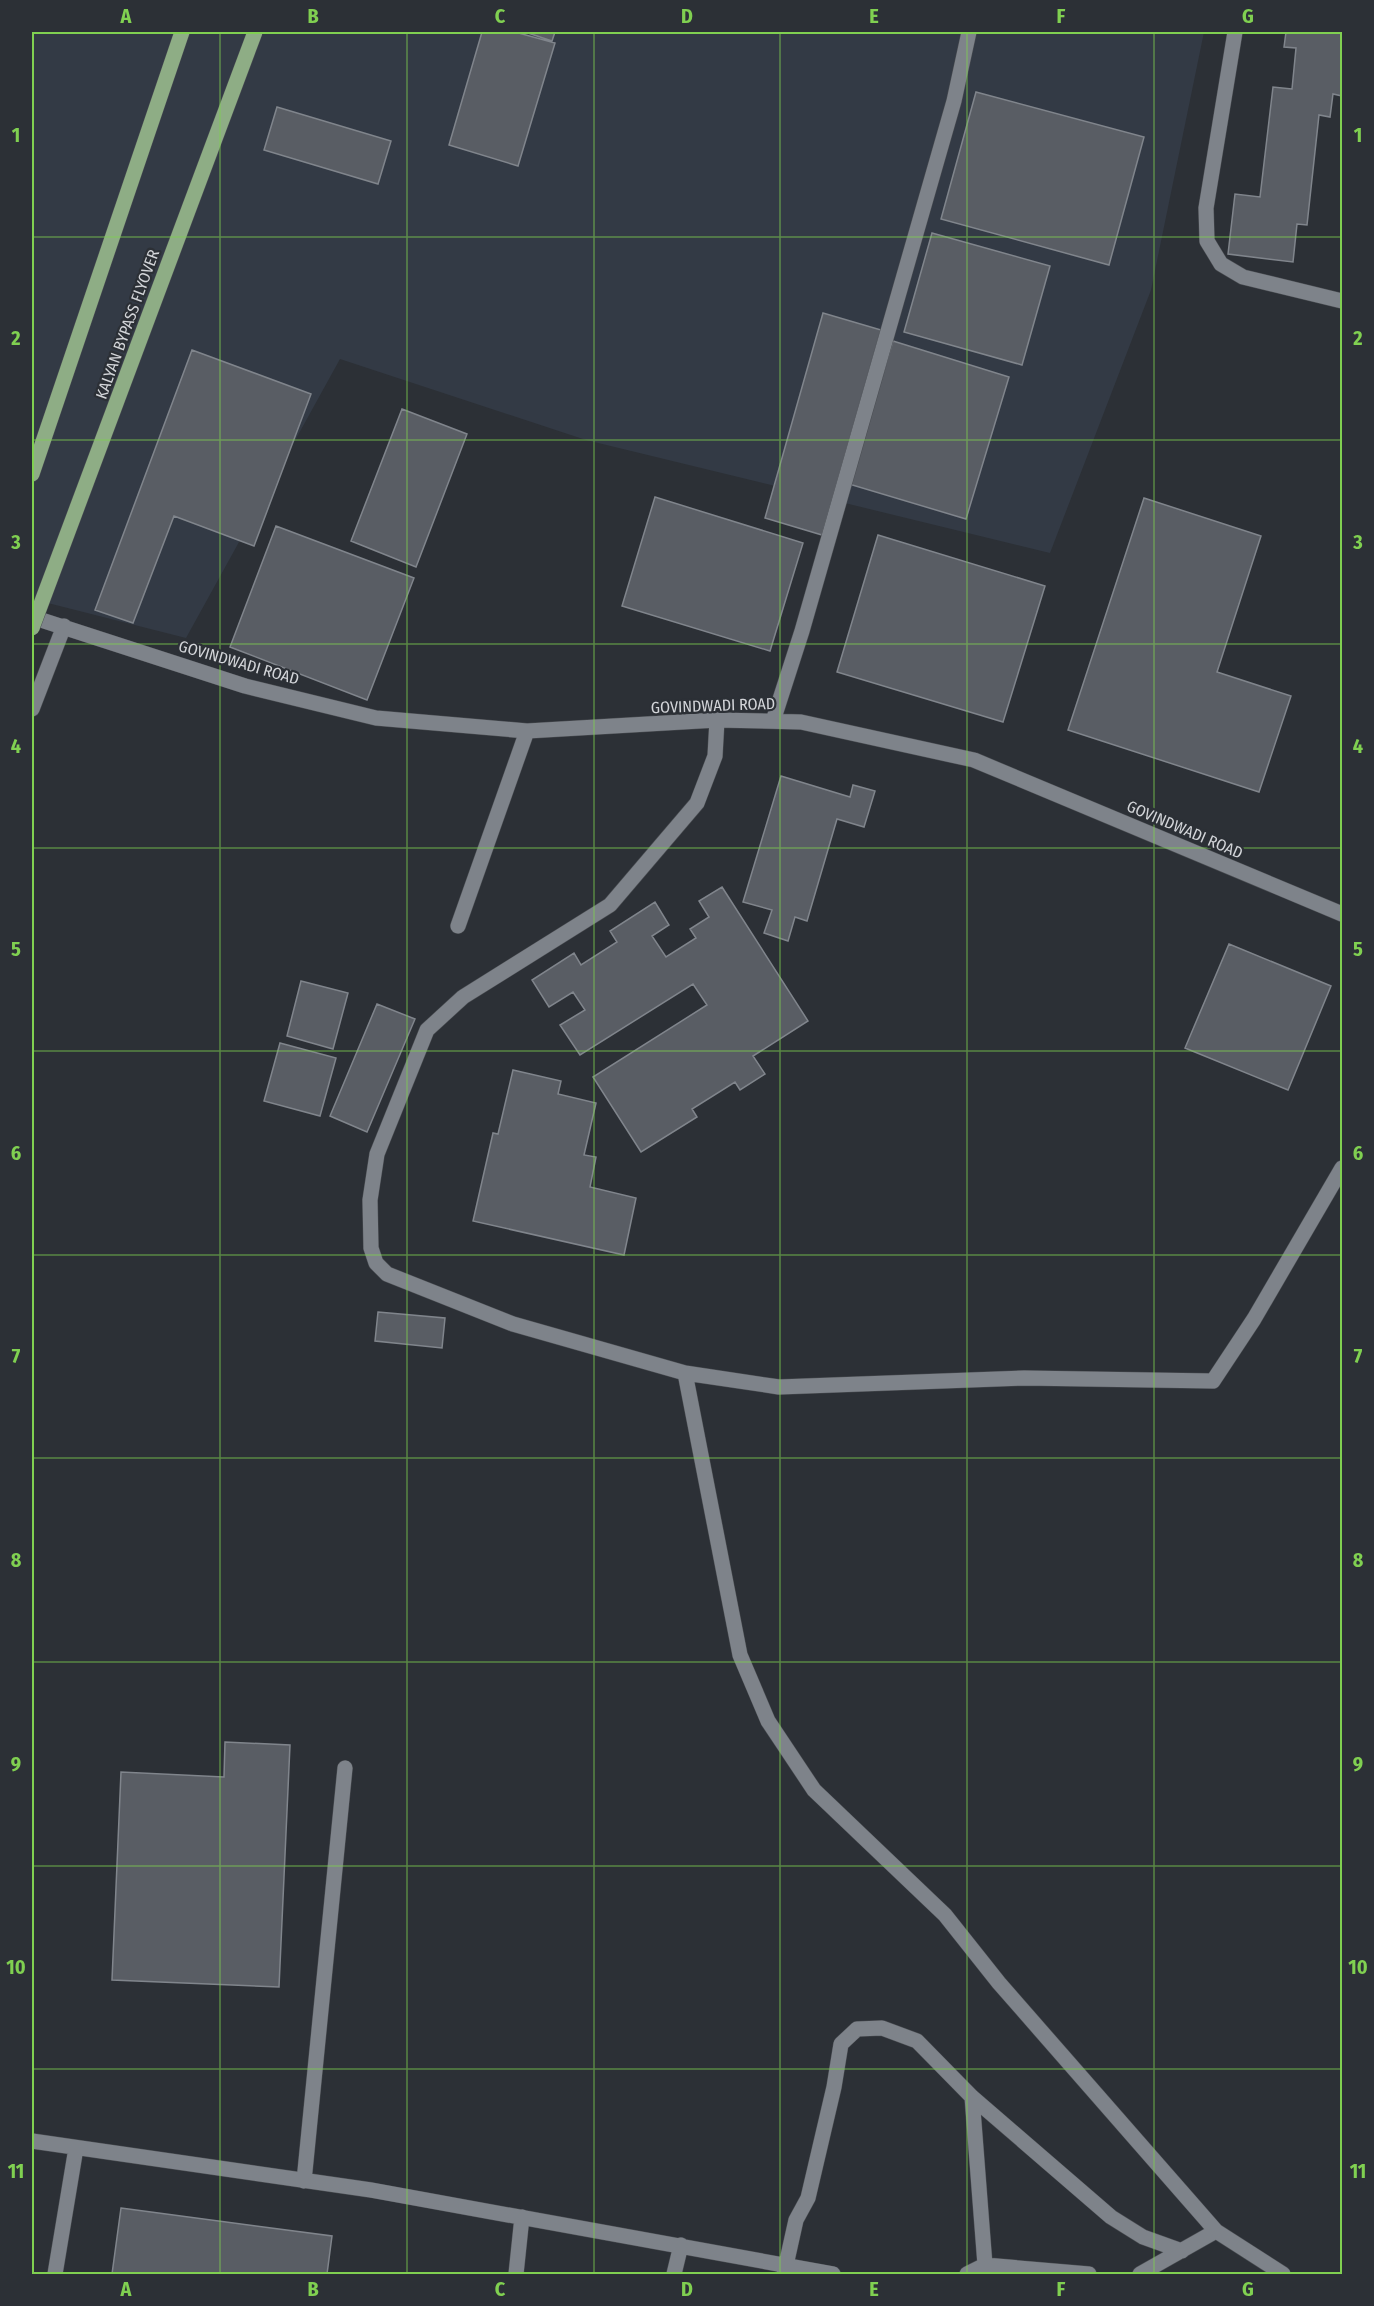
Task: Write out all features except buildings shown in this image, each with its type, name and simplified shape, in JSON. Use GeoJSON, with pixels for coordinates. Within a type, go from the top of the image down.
{"type":"FeatureCollection","features":[{"type":"Feature","properties":{"kind":"main road"},"geometry":{"type":"LineString","coordinates":[[32,474],[182,32]]}},
{"type":"Feature","properties":{"kind":"main road","name":"KALYAN BYPASS FLYOVER"},"geometry":{"type":"LineString","coordinates":[[32,628],[255,32]]}},
{"type":"Feature","properties":{"kind":"street"},"geometry":{"type":"LineString","coordinates":[[773,721],[802,631],[951,113],[969,32]]}},
{"type":"Feature","properties":{"kind":"street"},"geometry":{"type":"LineString","coordinates":[[1235,32],[1206,208],[1207,241],[1221,264],[1243,277],[1342,301]]}},
{"type":"Feature","properties":{"kind":"street","name":"GOVINDWADI ROAD"},"geometry":{"type":"LineString","coordinates":[[32,617],[245,686],[376,718],[527,731],[717,720],[801,722],[974,760],[1342,914]]}},
{"type":"Feature","properties":{"kind":"street"},"geometry":{"type":"LineString","coordinates":[[32,710],[64,626]]}},
{"type":"Feature","properties":{"kind":"street"},"geometry":{"type":"LineString","coordinates":[[717,720],[715,756],[697,803],[610,905],[463,997],[427,1030],[377,1154],[370,1200],[371,1248],[376,1263],[387,1274],[513,1324],[685,1373],[779,1387],[1024,1378],[1213,1381],[1254,1319],[1342,1168]]}},
{"type":"Feature","properties":{"kind":"street"},"geometry":{"type":"LineString","coordinates":[[458,926],[527,731]]}},
{"type":"Feature","properties":{"kind":"street"},"geometry":{"type":"LineString","coordinates":[[685,1373],[740,1655],[768,1721],[814,1790],[945,1915],[999,1983],[1216,2230],[1283,2274]]}},
{"type":"Feature","properties":{"kind":"street"},"geometry":{"type":"LineString","coordinates":[[304,2181],[345,1768]]}},
{"type":"Feature","properties":{"kind":"street"},"geometry":{"type":"LineString","coordinates":[[785,2270],[796,2220],[808,2198],[834,2087],[841,2044],[857,2029],[882,2028],[917,2041],[972,2097],[1111,2217],[1143,2237],[1182,2251]]}},
{"type":"Feature","properties":{"kind":"street"},"geometry":{"type":"LineString","coordinates":[[972,2097],[985,2265]]}},
{"type":"Feature","properties":{"kind":"street"},"geometry":{"type":"LineString","coordinates":[[32,2140],[522,2217],[681,2246],[785,2270],[833,2274]]}},
{"type":"Feature","properties":{"kind":"street"},"geometry":{"type":"LineString","coordinates":[[55,2274],[76,2148]]}},
{"type":"Feature","properties":{"kind":"street"},"geometry":{"type":"LineString","coordinates":[[516,2274],[522,2217]]}},
{"type":"Feature","properties":{"kind":"street"},"geometry":{"type":"LineString","coordinates":[[1140,2274],[1216,2230]]}},
{"type":"Feature","properties":{"kind":"street"},"geometry":{"type":"LineString","coordinates":[[674,2274],[681,2246]]}},
{"type":"Feature","properties":{"kind":"street"},"geometry":{"type":"LineString","coordinates":[[967,2274],[985,2265],[1089,2274]]}},
{"type":"Feature","properties":{"kind":"shaded area"},"geometry":{"type":"Polygon","coordinates":[[[32,32],[1204,32],[1151,290],[1050,553],[586,440],[340,359],[186,638],[32,599],[32,32]]]}}]}
